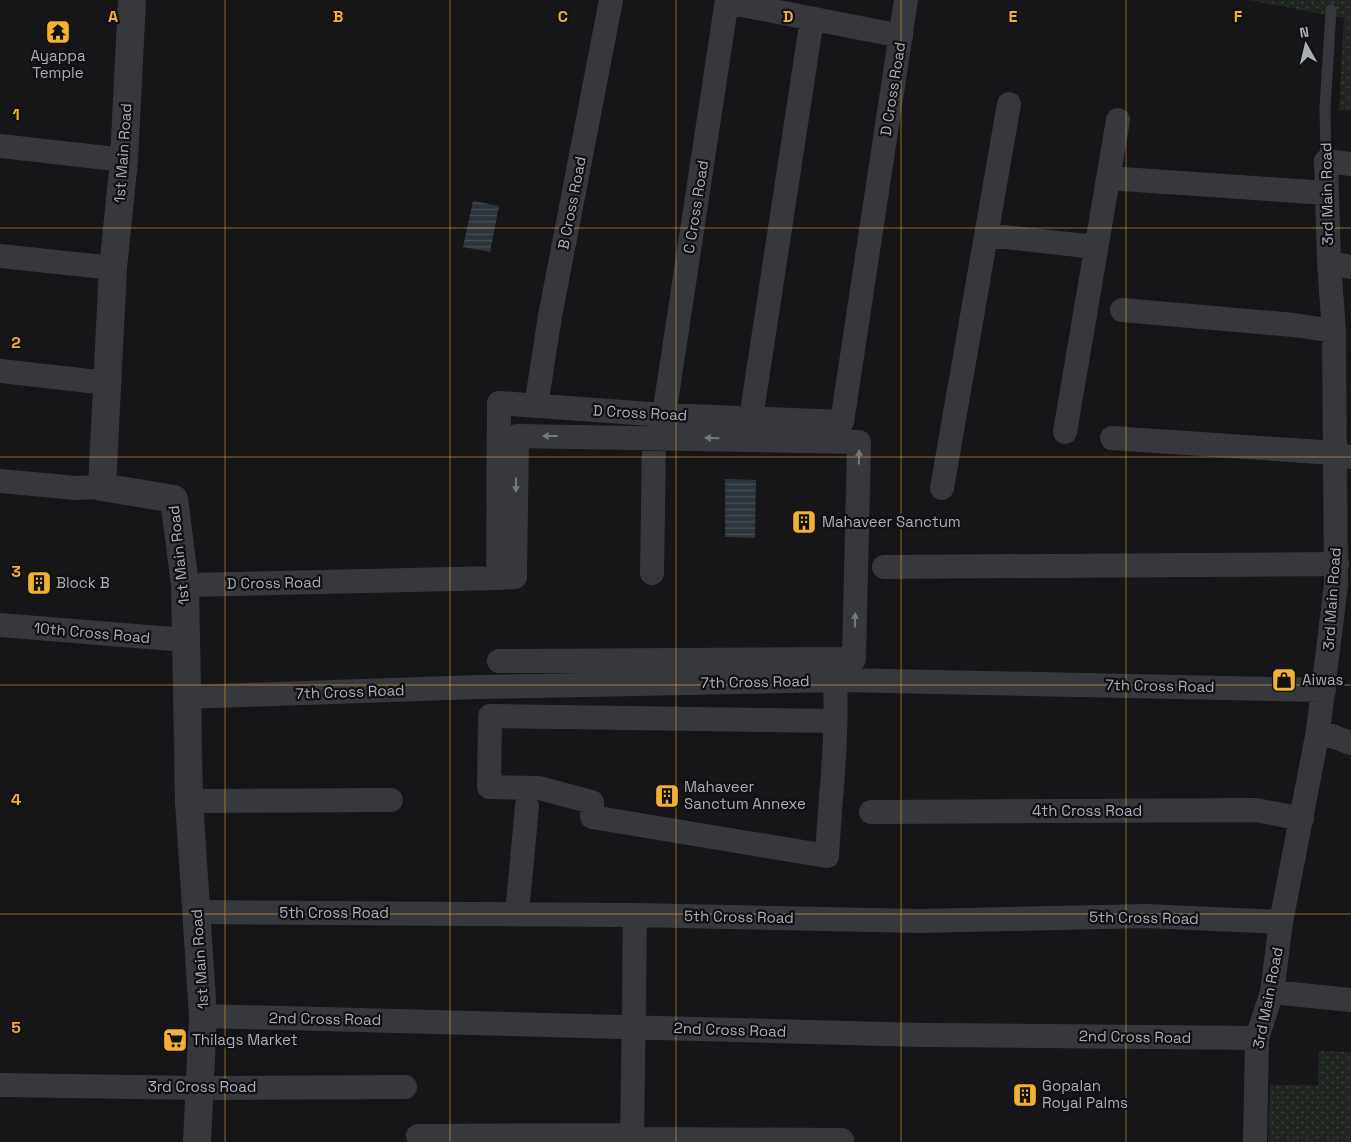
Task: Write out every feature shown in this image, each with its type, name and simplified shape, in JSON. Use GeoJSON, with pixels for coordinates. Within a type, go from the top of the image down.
{"type":"FeatureCollection","features":[{"type":"Feature","properties":{"kind":"street","name":"1st Main Road"},"geometry":{"type":"LineString","coordinates":[[132,0],[124,160],[113,268],[102,487],[174,498],[185,585],[189,801],[203,1016],[197,1142]]}},
{"type":"Feature","properties":{"kind":"street","name":"B Cross Road"},"geometry":{"type":"LineString","coordinates":[[536,406],[550,316],[611,0]]}},
{"type":"Feature","properties":{"kind":"street","name":"D Cross Road"},"geometry":{"type":"LineString","coordinates":[[185,585],[498,578],[498,403],[664,414],[842,422],[906,0]]}},
{"type":"Feature","properties":{"kind":"street"},"geometry":{"type":"LineString","coordinates":[[727,1],[901,36]]}},
{"type":"Feature","properties":{"kind":"street","name":"C Cross Road"},"geometry":{"type":"LineString","coordinates":[[664,414],[727,1]]}},
{"type":"Feature","properties":{"kind":"street"},"geometry":{"type":"LineString","coordinates":[[751,418],[812,19]]}},
{"type":"Feature","properties":{"kind":"street"},"geometry":{"type":"LineString","coordinates":[[942,488],[1009,104]]}},
{"type":"Feature","properties":{"kind":"street"},"geometry":{"type":"LineString","coordinates":[[1065,432],[1118,120]]}},
{"type":"Feature","properties":{"kind":"street"},"geometry":{"type":"LineString","coordinates":[[0,146],[124,160]]}},
{"type":"Feature","properties":{"kind":"street"},"geometry":{"type":"LineString","coordinates":[[1326,161],[1351,164]]}},
{"type":"Feature","properties":{"kind":"street","name":"3rd Main Road"},"geometry":{"type":"LineString","coordinates":[[1255,1142],[1258,1038],[1272,992],[1281,922],[1318,731],[1341,580],[1343,455],[1340,265],[1326,193],[1326,161]]}},
{"type":"Feature","properties":{"kind":"street"},"geometry":{"type":"LineString","coordinates":[[1108,178],[1326,193]]}},
{"type":"Feature","properties":{"kind":"street"},"geometry":{"type":"LineString","coordinates":[[986,235],[1096,247]]}},
{"type":"Feature","properties":{"kind":"street"},"geometry":{"type":"LineString","coordinates":[[0,256],[113,268]]}},
{"type":"Feature","properties":{"kind":"street"},"geometry":{"type":"LineString","coordinates":[[1122,310],[1294,325],[1340,341]]}},
{"type":"Feature","properties":{"kind":"street"},"geometry":{"type":"LineString","coordinates":[[0,372],[107,383]]}},
{"type":"Feature","properties":{"kind":"street"},"geometry":{"type":"LineString","coordinates":[[498,578],[515,577],[517,436],[859,442],[854,659],[842,669],[838,681],[827,856],[592,817],[592,802],[539,788],[489,787],[490,716],[834,721]]}},
{"type":"Feature","properties":{"kind":"street"},"geometry":{"type":"LineString","coordinates":[[652,573],[654,437]]}},
{"type":"Feature","properties":{"kind":"street"},"geometry":{"type":"LineString","coordinates":[[1112,438],[1343,455]]}},
{"type":"Feature","properties":{"kind":"street"},"geometry":{"type":"LineString","coordinates":[[0,481],[76,488],[102,487]]}},
{"type":"Feature","properties":{"kind":"street"},"geometry":{"type":"LineString","coordinates":[[884,567],[1341,580]]}},
{"type":"Feature","properties":{"kind":"street","name":"10th Cross Road"},"geometry":{"type":"LineString","coordinates":[[0,625],[185,640]]}},
{"type":"Feature","properties":{"kind":"street"},"geometry":{"type":"LineString","coordinates":[[499,660],[854,659]]}},
{"type":"Feature","properties":{"kind":"street","name":"7th Cross Road"},"geometry":{"type":"LineString","coordinates":[[186,697],[478,687],[838,681],[1324,690]]}},
{"type":"Feature","properties":{"kind":"street"},"geometry":{"type":"LineString","coordinates":[[1318,731],[1351,743]]}},
{"type":"Feature","properties":{"kind":"street"},"geometry":{"type":"LineString","coordinates":[[189,801],[391,800]]}},
{"type":"Feature","properties":{"kind":"street"},"geometry":{"type":"LineString","coordinates":[[517,914],[527,806]]}},
{"type":"Feature","properties":{"kind":"street","name":"4th Cross Road"},"geometry":{"type":"LineString","coordinates":[[870,812],[1256,810],[1302,819]]}},
{"type":"Feature","properties":{"kind":"street","name":"5th Cross Road"},"geometry":{"type":"LineString","coordinates":[[197,912],[635,915],[920,921],[1146,916],[1281,922]]}},
{"type":"Feature","properties":{"kind":"street"},"geometry":{"type":"LineString","coordinates":[[632,1139],[635,915]]}},
{"type":"Feature","properties":{"kind":"street"},"geometry":{"type":"LineString","coordinates":[[1272,992],[1351,1000]]}},
{"type":"Feature","properties":{"kind":"street","name":"2nd Cross Road"},"geometry":{"type":"LineString","coordinates":[[203,1016],[924,1035],[1258,1038]]}},
{"type":"Feature","properties":{"kind":"street","name":"3rd Cross Road"},"geometry":{"type":"LineString","coordinates":[[0,1086],[200,1088],[405,1087]]}},
{"type":"Feature","properties":{"kind":"street"},"geometry":{"type":"LineString","coordinates":[[418,1136],[842,1140]]}},
{"type":"Feature","properties":{"kind":"lane","name":"3rd Main Road"},"geometry":{"type":"LineString","coordinates":[[1326,161],[1325,109],[1331,10]]}},
{"type":"Feature","properties":{"kind":"shaded area"},"geometry":{"type":"Polygon","coordinates":[[[1249,0],[1351,0],[1351,111],[1339,110],[1344,18],[1249,0]]]}},
{"type":"Feature","properties":{"kind":"shaded area"},"geometry":{"type":"Polygon","coordinates":[[[473,201],[499,206],[490,252],[463,247],[473,201]]]}},
{"type":"Feature","properties":{"kind":"shaded area"},"geometry":{"type":"Polygon","coordinates":[[[725,479],[756,480],[755,538],[725,537],[725,479]]]}},
{"type":"Feature","properties":{"kind":"shaded area"},"geometry":{"type":"Polygon","coordinates":[[[1319,1051],[1351,1052],[1351,1142],[1268,1142],[1270,1085],[1318,1085],[1319,1051]]]}},
{"type":"Feature","properties":{"kind":"place","name":"Ayappa Temple"},"geometry":{"type":"Point","coordinates":[58,32]}},
{"type":"Feature","properties":{"kind":"place","name":"Mahaveer Sanctum"},"geometry":{"type":"Point","coordinates":[804,522]}},
{"type":"Feature","properties":{"kind":"place","name":"Block B"},"geometry":{"type":"Point","coordinates":[39,583]}},
{"type":"Feature","properties":{"kind":"place","name":"Aiwas"},"geometry":{"type":"Point","coordinates":[1284,680]}},
{"type":"Feature","properties":{"kind":"place","name":"Mahaveer Sanctum Annexe"},"geometry":{"type":"Point","coordinates":[667,796]}},
{"type":"Feature","properties":{"kind":"place","name":"Thilags Market"},"geometry":{"type":"Point","coordinates":[175,1040]}},
{"type":"Feature","properties":{"kind":"place","name":"Gopalan Royal Palms"},"geometry":{"type":"Point","coordinates":[1025,1095]}}]}
